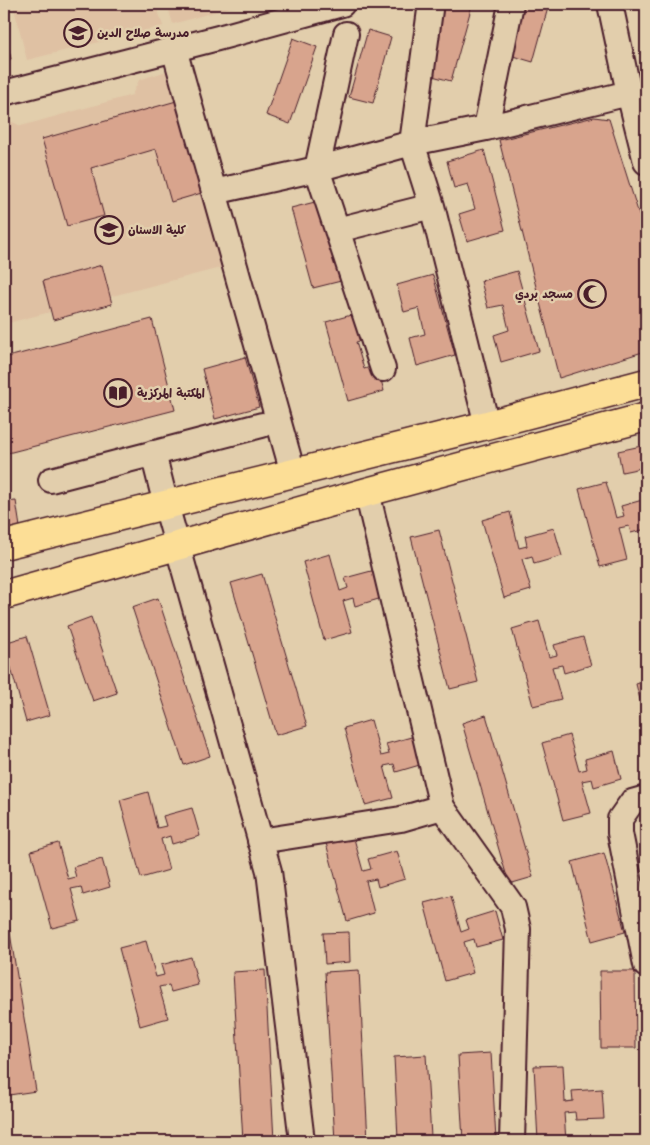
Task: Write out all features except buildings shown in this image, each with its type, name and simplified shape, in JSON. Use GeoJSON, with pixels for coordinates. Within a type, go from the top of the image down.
{"type":"FeatureCollection","features":[{"type":"Feature","properties":{"kind":"main road"},"geometry":{"type":"LineString","coordinates":[[4,545],[487,425],[646,383]]}},
{"type":"Feature","properties":{"kind":"main road"},"geometry":{"type":"LineString","coordinates":[[4,595],[367,492],[646,417]]}},
{"type":"Feature","properties":{"kind":"street"},"geometry":{"type":"LineString","coordinates":[[4,93],[174,50],[342,4]]}},
{"type":"Feature","properties":{"kind":"street"},"geometry":{"type":"LineString","coordinates":[[486,128],[511,4]]}},
{"type":"Feature","properties":{"kind":"street"},"geometry":{"type":"LineString","coordinates":[[610,4],[646,162]]}},
{"type":"Feature","properties":{"kind":"street"},"geometry":{"type":"LineString","coordinates":[[430,10],[412,143],[432,206],[487,425]]}},
{"type":"Feature","properties":{"kind":"street"},"geometry":{"type":"LineString","coordinates":[[346,34],[317,169],[383,369]]}},
{"type":"Feature","properties":{"kind":"street"},"geometry":{"type":"LineString","coordinates":[[174,50],[293,473]]}},
{"type":"Feature","properties":{"kind":"street"},"geometry":{"type":"LineString","coordinates":[[214,192],[317,169],[412,143],[486,128],[629,93]]}},
{"type":"Feature","properties":{"kind":"street"},"geometry":{"type":"LineString","coordinates":[[337,230],[432,206]]}},
{"type":"Feature","properties":{"kind":"street"},"geometry":{"type":"LineString","coordinates":[[51,480],[262,425]]}},
{"type":"Feature","properties":{"kind":"street"},"geometry":{"type":"LineString","coordinates":[[153,453],[166,506],[269,871],[302,1141]]}},
{"type":"Feature","properties":{"kind":"street"},"geometry":{"type":"LineString","coordinates":[[367,492],[442,806],[513,907],[518,929],[512,1141]]}},
{"type":"Feature","properties":{"kind":"street"},"geometry":{"type":"LineString","coordinates":[[646,798],[632,802],[620,819],[620,834],[646,966]]}},
{"type":"Feature","properties":{"kind":"street"},"geometry":{"type":"LineString","coordinates":[[260,842],[401,819],[442,806]]}},
{"type":"Feature","properties":{"kind":"shaded area","name":"مدرسة صلاح الدين"},"geometry":{"type":"Polygon","coordinates":[[[13,4],[156,4],[163,26],[27,60],[13,4]]]}},
{"type":"Feature","properties":{"kind":"shaded area"},"geometry":{"type":"Polygon","coordinates":[[[167,4],[241,4],[173,24],[167,4]]]}},
{"type":"Feature","properties":{"kind":"shaded area","name":"كلية الاسنان"},"geometry":{"type":"Polygon","coordinates":[[[173,69],[224,267],[4,324],[4,122],[8,120],[21,126],[132,95],[139,80],[173,69]]]}},
{"type":"Feature","properties":{"kind":"place","name":"مدرسة صلاح الدين"},"geometry":{"type":"Point","coordinates":[78,33]}},
{"type":"Feature","properties":{"kind":"place","name":"كلية الاسنان"},"geometry":{"type":"Point","coordinates":[109,230]}},
{"type":"Feature","properties":{"kind":"place","name":"مسجد بردي"},"geometry":{"type":"Point","coordinates":[592,294]}},
{"type":"Feature","properties":{"kind":"place","name":"المكتبة المركزية"},"geometry":{"type":"Point","coordinates":[118,393]}}]}
